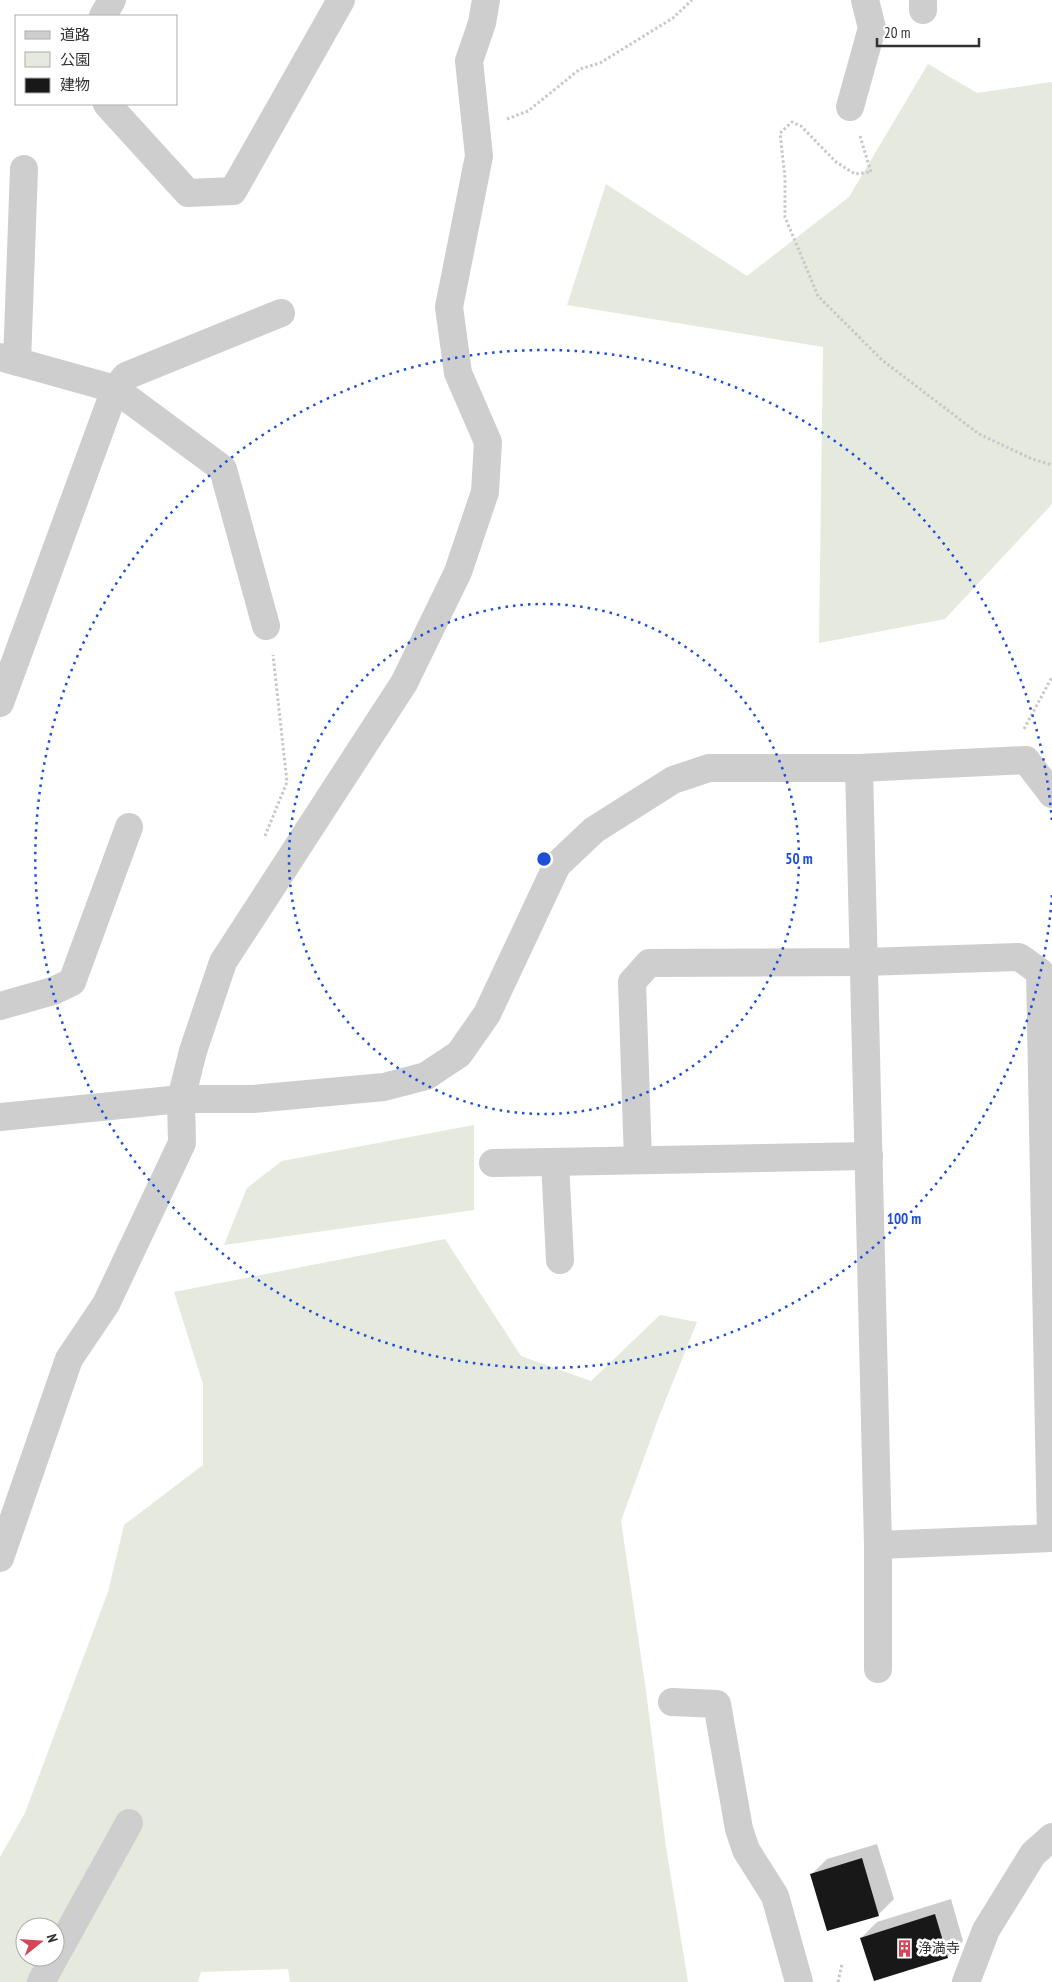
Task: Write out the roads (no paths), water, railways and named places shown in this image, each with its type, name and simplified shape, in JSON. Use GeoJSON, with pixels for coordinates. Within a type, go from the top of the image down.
{"type":"FeatureCollection","features":[{"type":"Feature","properties":{"kind":"street"},"geometry":{"type":"LineString","coordinates":[[104,15],[112,0]]}},
{"type":"Feature","properties":{"kind":"street"},"geometry":{"type":"LineString","coordinates":[[108,105],[188,193],[232,191],[341,0]]}},
{"type":"Feature","properties":{"kind":"street"},"geometry":{"type":"LineString","coordinates":[[0,1558],[69,1359],[106,1304],[182,1143],[181,1099],[193,1051],[223,962],[404,683],[458,572],[485,492],[488,442],[458,373],[449,307],[479,156],[469,61],[484,12],[497,0]]}},
{"type":"Feature","properties":{"kind":"street"},"geometry":{"type":"LineString","coordinates":[[850,107],[872,28],[865,0]]}},
{"type":"Feature","properties":{"kind":"street"},"geometry":{"type":"LineString","coordinates":[[24,169],[8,359],[115,389],[223,469],[266,626]]}},
{"type":"Feature","properties":{"kind":"street"},"geometry":{"type":"LineString","coordinates":[[0,703],[115,389],[126,376],[281,313]]}},
{"type":"Feature","properties":{"kind":"street"},"geometry":{"type":"LineString","coordinates":[[0,1117],[181,1099],[253,1099],[384,1087],[426,1076],[459,1054],[487,1014],[557,865],[594,830],[673,780],[709,768],[858,768],[1026,760],[1052,794]]}},
{"type":"Feature","properties":{"kind":"street"},"geometry":{"type":"LineString","coordinates":[[858,768],[865,962],[878,1545],[878,1669]]}},
{"type":"Feature","properties":{"kind":"street"},"geometry":{"type":"LineString","coordinates":[[0,1006],[53,992],[72,982],[129,827]]}},
{"type":"Feature","properties":{"kind":"street"},"geometry":{"type":"LineString","coordinates":[[638,1160],[632,982],[649,963],[865,962],[1019,957],[1040,972],[1052,1538],[878,1545]]}},
{"type":"Feature","properties":{"kind":"street"},"geometry":{"type":"LineString","coordinates":[[492,1163],[869,1156]]}},
{"type":"Feature","properties":{"kind":"street"},"geometry":{"type":"LineString","coordinates":[[555,1162],[560,1260]]}},
{"type":"Feature","properties":{"kind":"street"},"geometry":{"type":"LineString","coordinates":[[672,1702],[717,1704],[740,1829],[746,1850],[775,1896],[798,1982]]}},
{"type":"Feature","properties":{"kind":"street"},"geometry":{"type":"LineString","coordinates":[[41,1982],[129,1823]]}},
{"type":"Feature","properties":{"kind":"street"},"geometry":{"type":"LineString","coordinates":[[966,1982],[986,1930],[1033,1854],[1052,1837]]}},
{"type":"Feature","properties":{"kind":"place","name":"浄満寺"},"geometry":{"type":"Point","coordinates":[904,1948]}}]}
